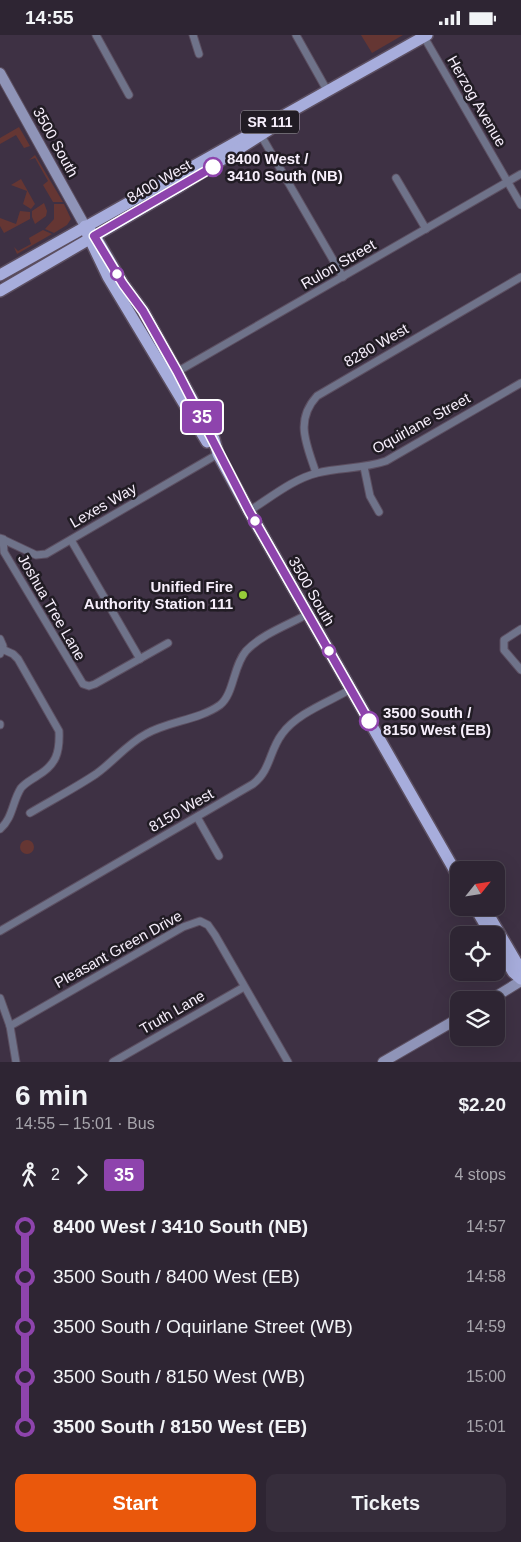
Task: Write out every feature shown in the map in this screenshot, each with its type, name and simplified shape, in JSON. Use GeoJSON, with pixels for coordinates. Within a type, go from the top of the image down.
{"type":"FeatureCollection","features":[{"type":"Feature","properties":{"kind":"main road","name":"8400 West"},"geometry":{"type":"LineString","coordinates":[[0,275],[85,226],[259,132],[426,36]]}},
{"type":"Feature","properties":{"kind":"main road","name":"8400 West"},"geometry":{"type":"LineString","coordinates":[[0,291],[203,173],[259,132]]}},
{"type":"Feature","properties":{"kind":"main road","name":"3500 South"},"geometry":{"type":"LineString","coordinates":[[85,226],[108,277],[214,439],[218,454],[249,511],[450,861]]}},
{"type":"Feature","properties":{"kind":"main road"},"geometry":{"type":"LineString","coordinates":[[489,916],[521,971]]}},
{"type":"Feature","properties":{"kind":"main road"},"geometry":{"type":"LineString","coordinates":[[505,959],[513,973],[521,980]]}},
{"type":"Feature","properties":{"kind":"street"},"geometry":{"type":"LineString","coordinates":[[96,35],[129,95]]}},
{"type":"Feature","properties":{"kind":"street"},"geometry":{"type":"LineString","coordinates":[[193,35],[199,53]]}},
{"type":"Feature","properties":{"kind":"street"},"geometry":{"type":"LineString","coordinates":[[296,35],[328,91]]}},
{"type":"Feature","properties":{"kind":"street","name":"Herzog Avenue"},"geometry":{"type":"LineString","coordinates":[[426,36],[521,205]]}},
{"type":"Feature","properties":{"kind":"street","name":"3500 South"},"geometry":{"type":"LineString","coordinates":[[0,73],[85,226]]}},
{"type":"Feature","properties":{"kind":"street"},"geometry":{"type":"LineString","coordinates":[[259,132],[344,277]]}},
{"type":"Feature","properties":{"kind":"street","name":"Rulon Street"},"geometry":{"type":"LineString","coordinates":[[172,374],[521,174]]}},
{"type":"Feature","properties":{"kind":"street"},"geometry":{"type":"LineString","coordinates":[[396,178],[426,229]]}},
{"type":"Feature","properties":{"kind":"street","name":"8280 West"},"geometry":{"type":"LineString","coordinates":[[316,473],[303,435],[302,423],[305,412],[317,396],[521,277]]}},
{"type":"Feature","properties":{"kind":"street","name":"Oquirlane Street"},"geometry":{"type":"LineString","coordinates":[[249,511],[304,478],[316,473],[364,467],[386,461],[521,383]]}},
{"type":"Feature","properties":{"kind":"street","name":"Lexes Way"},"geometry":{"type":"LineString","coordinates":[[2,538],[39,555],[46,554],[218,454]]}},
{"type":"Feature","properties":{"kind":"street"},"geometry":{"type":"LineString","coordinates":[[364,467],[370,496],[379,512]]}},
{"type":"Feature","properties":{"kind":"street","name":"Joshua Tree Lane"},"geometry":{"type":"LineString","coordinates":[[2,538],[4,552],[78,680],[85,686],[95,684],[140,659]]}},
{"type":"Feature","properties":{"kind":"street"},"geometry":{"type":"LineString","coordinates":[[71,540],[140,659],[168,643]]}},
{"type":"Feature","properties":{"kind":"street"},"geometry":{"type":"LineString","coordinates":[[30,813],[97,773],[127,746],[146,734],[174,721],[210,711],[220,705],[228,695],[238,663],[246,651],[259,641],[308,614]]}},
{"type":"Feature","properties":{"kind":"street"},"geometry":{"type":"LineString","coordinates":[[521,629],[504,640],[504,651],[521,670]]}},
{"type":"Feature","properties":{"kind":"street"},"geometry":{"type":"LineString","coordinates":[[0,639],[1,652],[13,653],[18,659],[59,731],[60,745],[57,756],[50,767],[20,789],[10,817],[0,829]]}},
{"type":"Feature","properties":{"kind":"street","name":"8150 West"},"geometry":{"type":"LineString","coordinates":[[0,931],[261,778],[269,765],[280,735],[292,723],[351,689]]}},
{"type":"Feature","properties":{"kind":"street"},"geometry":{"type":"LineString","coordinates":[[197,817],[219,856]]}},
{"type":"Feature","properties":{"kind":"street","name":"Pleasant Green Drive"},"geometry":{"type":"LineString","coordinates":[[10,1026],[183,927],[200,921],[208,925],[215,935],[287,1060]]}},
{"type":"Feature","properties":{"kind":"street"},"geometry":{"type":"LineString","coordinates":[[504,991],[521,980]]}},
{"type":"Feature","properties":{"kind":"street","name":"Truth Lane"},"geometry":{"type":"LineString","coordinates":[[113,1062],[244,987]]}},
{"type":"Feature","properties":{"kind":"street"},"geometry":{"type":"LineString","coordinates":[[0,998],[10,1026],[16,1062]]}},
{"type":"Feature","properties":{"kind":"street"},"geometry":{"type":"LineString","coordinates":[[383,1062],[450,1023]]}},
{"type":"Feature","properties":{"kind":"street"},"geometry":{"type":"LineString","coordinates":[[278,1062],[287,1060]]}},
{"type":"Feature","properties":{"kind":"shaded area"},"geometry":{"type":"Polygon","coordinates":[[[361,35],[403,35],[372,53],[361,35]]]}},
{"type":"Feature","properties":{"kind":"shaded area"},"geometry":{"type":"Polygon","coordinates":[[[19,127],[30,146],[24,148],[16,135],[0,144],[0,138],[19,127]]]}},
{"type":"Feature","properties":{"kind":"shaded area"},"geometry":{"type":"Polygon","coordinates":[[[35,155],[63,202],[53,202],[43,185],[48,181],[35,158],[29,160],[35,155]]]}},
{"type":"Feature","properties":{"kind":"shaded area"},"geometry":{"type":"Polygon","coordinates":[[[21,179],[35,204],[31,209],[23,204],[27,191],[11,185],[21,179]]]}},
{"type":"Feature","properties":{"kind":"shaded area"},"geometry":{"type":"Polygon","coordinates":[[[44,203],[47,211],[46,216],[35,224],[32,211],[44,203]]]}},
{"type":"Feature","properties":{"kind":"shaded area"},"geometry":{"type":"Polygon","coordinates":[[[54,204],[64,204],[71,219],[67,225],[54,233],[45,229],[54,219],[54,204]]]}},
{"type":"Feature","properties":{"kind":"shaded area"},"geometry":{"type":"Polygon","coordinates":[[[20,211],[30,212],[30,219],[4,233],[0,226],[0,218],[16,224],[20,211]]]}},
{"type":"Feature","properties":{"kind":"shaded area"},"geometry":{"type":"Polygon","coordinates":[[[43,230],[52,234],[17,254],[14,247],[18,251],[31,244],[29,238],[43,230]]]}},
{"type":"Feature","properties":{"kind":"shaded area"},"geometry":{"type":"Polygon","coordinates":[[[27,840],[32,842],[34,847],[32,852],[27,854],[22,852],[20,847],[22,842],[27,840]]]}},
{"type":"Feature","properties":{"kind":"bus line","name":"35"},"geometry":{"type":"LineString","coordinates":[[213,167],[94,236],[123,284],[143,311],[214,439],[218,454],[249,511],[369,721]]}},
{"type":"Feature","properties":{"kind":"place","name":"8400 West / 3410 South (NB)"},"geometry":{"type":"Point","coordinates":[213,167]}},
{"type":"Feature","properties":{"kind":"place","name":"Unified Fire Authority Station 111"},"geometry":{"type":"Point","coordinates":[243,595]}},
{"type":"Feature","properties":{"kind":"place","name":"3500 South / 8150 West (EB)"},"geometry":{"type":"Point","coordinates":[369,721]}}]}
